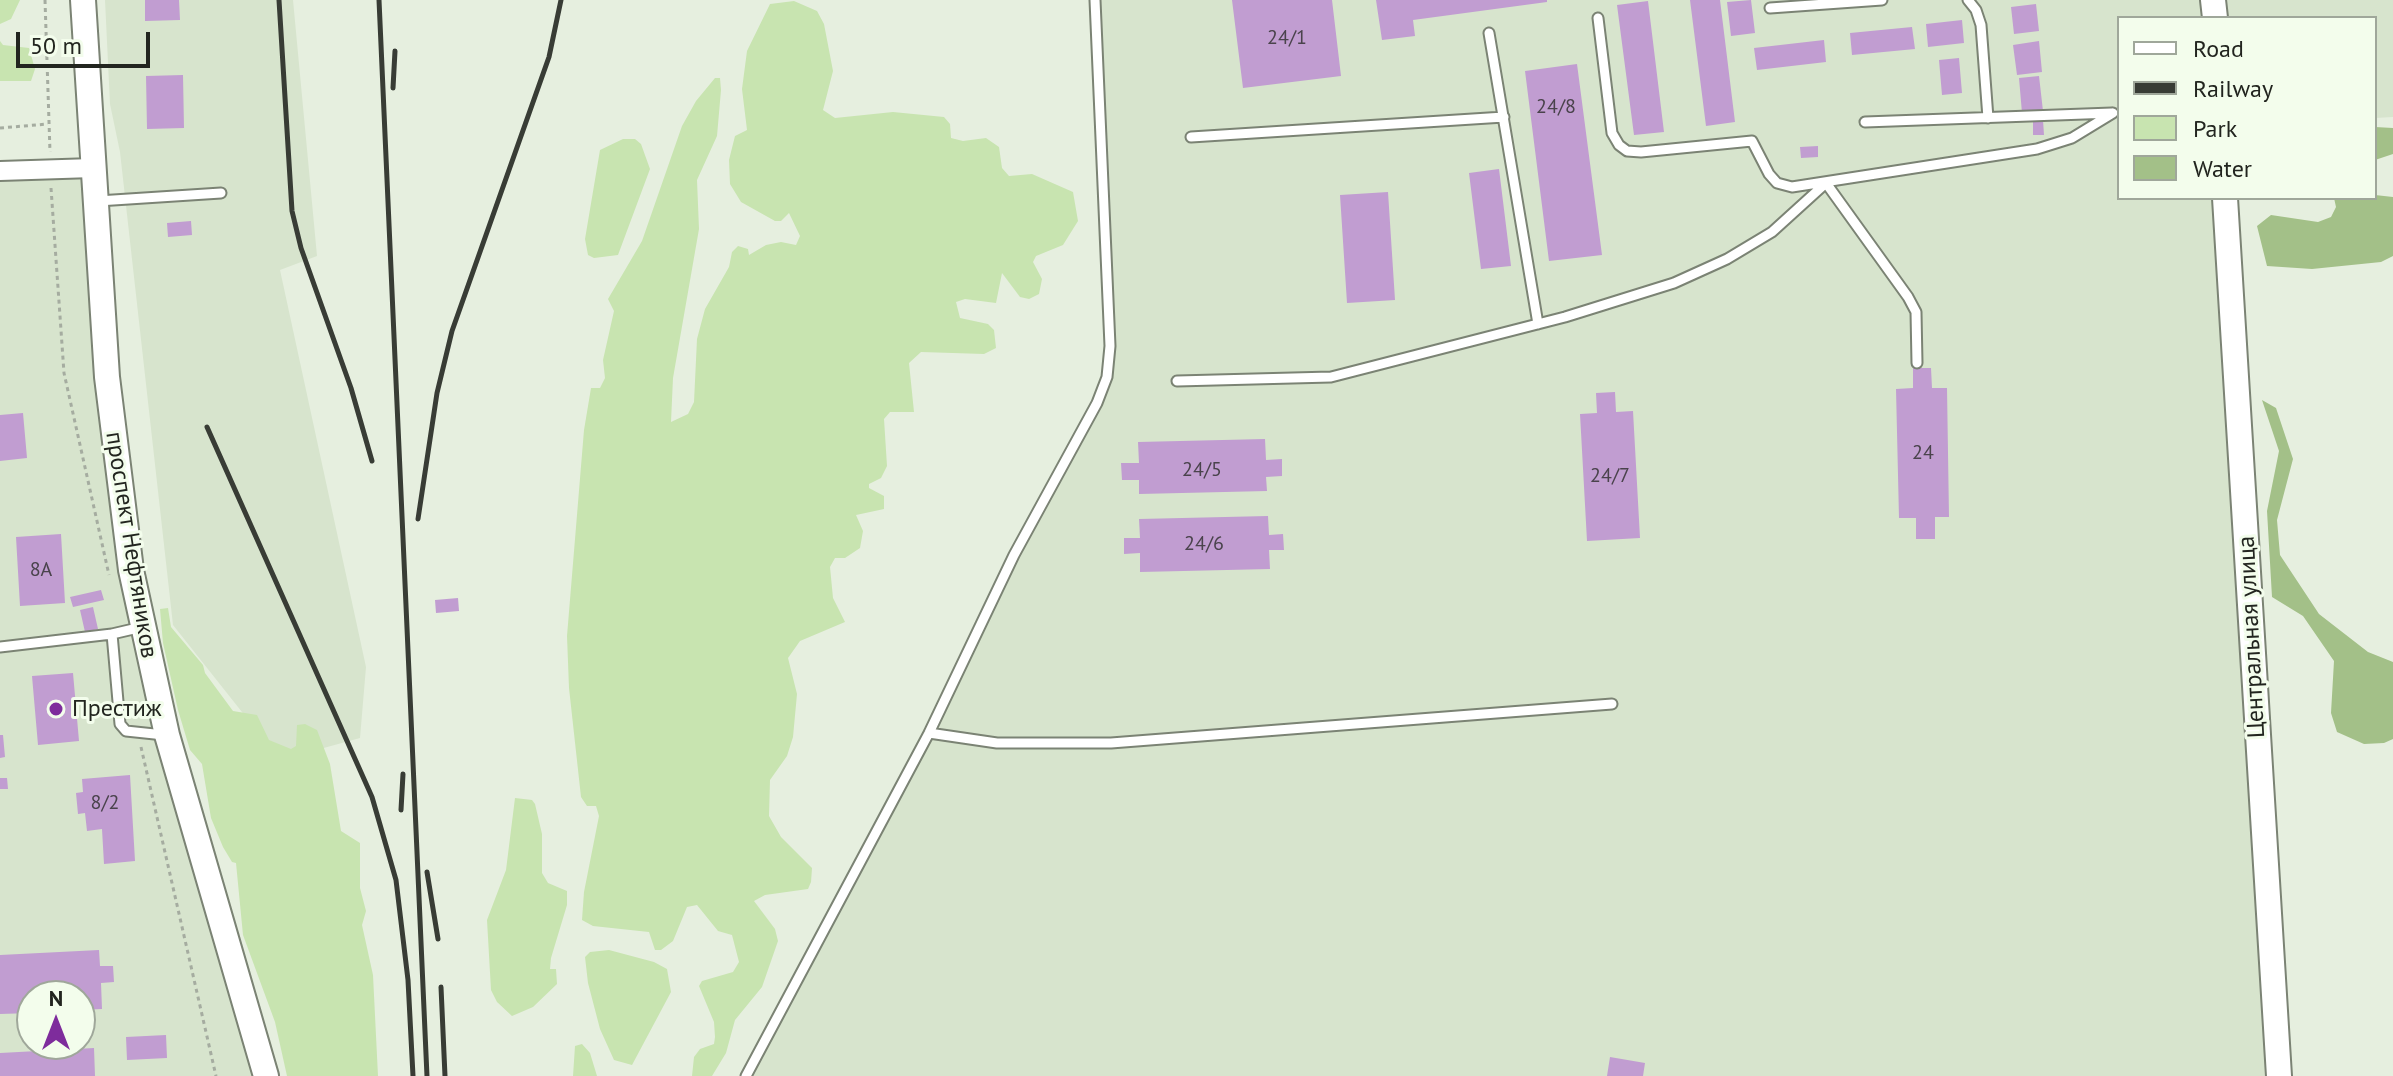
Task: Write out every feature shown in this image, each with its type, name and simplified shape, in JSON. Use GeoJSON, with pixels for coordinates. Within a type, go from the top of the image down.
{"type":"FeatureCollection","features":[{"type":"Feature","properties":{"kind":"main road","name":"проспект Нефтяников"},"geometry":{"type":"LineString","coordinates":[[83,0],[112,429],[142,627],[167,735],[266,1076]]}},
{"type":"Feature","properties":{"kind":"main road","name":"Центральная улица"},"geometry":{"type":"LineString","coordinates":[[2225,200],[2279,1076]]}},
{"type":"Feature","properties":{"kind":"street"},"geometry":{"type":"LineString","coordinates":[[0,171],[93,168]]}},
{"type":"Feature","properties":{"kind":"lane"},"geometry":{"type":"LineString","coordinates":[[746,1076],[929,733],[1014,555],[1097,403],[1107,377],[1110,346],[1095,0]]}},
{"type":"Feature","properties":{"kind":"lane"},"geometry":{"type":"LineString","coordinates":[[1770,8],[1882,0]]}},
{"type":"Feature","properties":{"kind":"lane"},"geometry":{"type":"LineString","coordinates":[[1968,0],[1976,10],[1981,25],[1988,118]]}},
{"type":"Feature","properties":{"kind":"lane"},"geometry":{"type":"LineString","coordinates":[[1598,18],[1612,133],[1627,151],[1752,141],[1777,183],[1792,187],[2037,149],[2072,138],[2116,113]]}},
{"type":"Feature","properties":{"kind":"lane"},"geometry":{"type":"LineString","coordinates":[[1489,33],[1538,324]]}},
{"type":"Feature","properties":{"kind":"lane"},"geometry":{"type":"LineString","coordinates":[[1865,122],[2116,113]]}},
{"type":"Feature","properties":{"kind":"lane"},"geometry":{"type":"LineString","coordinates":[[1191,137],[1504,117]]}},
{"type":"Feature","properties":{"kind":"lane"},"geometry":{"type":"LineString","coordinates":[[1177,381],[1331,377],[1538,324],[1674,283],[1727,259],[1772,232],[1826,183]]}},
{"type":"Feature","properties":{"kind":"lane"},"geometry":{"type":"LineString","coordinates":[[1826,183],[1916,312],[1917,363]]}},
{"type":"Feature","properties":{"kind":"lane"},"geometry":{"type":"LineString","coordinates":[[95,201],[221,193]]}},
{"type":"Feature","properties":{"kind":"lane"},"geometry":{"type":"LineString","coordinates":[[0,647],[112,634],[142,627]]}},
{"type":"Feature","properties":{"kind":"lane"},"geometry":{"type":"LineString","coordinates":[[112,634],[120,724],[126,731],[167,735]]}},
{"type":"Feature","properties":{"kind":"lane"},"geometry":{"type":"LineString","coordinates":[[929,733],[997,743],[1111,743],[1612,704]]}},
{"type":"Feature","properties":{"kind":"path"},"geometry":{"type":"LineString","coordinates":[[45,0],[51,169]]}},
{"type":"Feature","properties":{"kind":"path"},"geometry":{"type":"LineString","coordinates":[[0,128],[49,124]]}},
{"type":"Feature","properties":{"kind":"shaded area"},"geometry":{"type":"Polygon","coordinates":[[[105,0],[293,0],[317,256],[280,270],[366,667],[360,738],[280,760],[173,625],[120,152],[110,104],[105,0]]]}},
{"type":"Feature","properties":{"kind":"shaded area"},"geometry":{"type":"Polygon","coordinates":[[[1095,0],[2393,0],[2393,117],[2377,118],[2377,16],[2117,16],[2117,200],[2225,200],[2279,1076],[746,1076],[929,733],[1107,377],[1095,0]]]}},
{"type":"Feature","properties":{"kind":"shaded area"},"geometry":{"type":"Polygon","coordinates":[[[93,168],[131,570],[266,1076],[0,1076],[0,171],[93,168]]]}},
{"type":"Feature","properties":{"kind":"green space"},"geometry":{"type":"Polygon","coordinates":[[[0,0],[20,0],[11,19],[0,24],[0,0]]]}},
{"type":"Feature","properties":{"kind":"green space"},"geometry":{"type":"Polygon","coordinates":[[[794,1],[817,11],[824,24],[833,71],[823,110],[835,118],[893,112],[944,117],[950,124],[951,138],[963,141],[986,138],[999,147],[1002,168],[1009,176],[1032,174],[1073,192],[1078,221],[1063,245],[1036,256],[1033,262],[1042,279],[1039,294],[1029,299],[1020,297],[1002,273],[996,303],[965,299],[956,302],[960,318],[988,324],[994,330],[996,348],[984,354],[921,352],[909,363],[914,412],[890,412],[884,419],[887,466],[881,478],[869,484],[869,488],[884,496],[884,509],[856,515],[863,531],[860,548],[845,558],[835,558],[830,567],[833,598],[845,622],[800,641],[788,658],[797,694],[793,737],[787,756],[770,780],[769,816],[781,837],[812,868],[811,882],[808,889],[765,895],[754,901],[775,929],[778,941],[762,987],[735,1020],[726,1053],[712,1076],[692,1076],[694,1057],[700,1049],[714,1044],[715,1037],[714,1022],[699,986],[702,981],[733,972],[739,962],[732,935],[718,931],[697,905],[687,907],[673,941],[661,950],[655,950],[649,932],[593,926],[582,920],[584,892],[599,816],[596,806],[587,806],[581,797],[569,688],[567,636],[584,430],[591,388],[600,388],[605,378],[603,360],[614,311],[608,299],[642,241],[682,126],[696,101],[715,78],[720,78],[721,90],[717,136],[697,180],[699,229],[673,378],[671,422],[688,414],[694,402],[697,339],[705,309],[729,267],[732,252],[738,246],[748,249],[749,255],[766,245],[781,242],[796,245],[800,236],[789,213],[781,221],[775,221],[741,202],[730,184],[729,160],[735,136],[747,130],[742,89],[747,51],[770,4],[794,1]]]}},
{"type":"Feature","properties":{"kind":"green space"},"geometry":{"type":"Polygon","coordinates":[[[0,41],[3,45],[29,48],[35,69],[31,81],[0,81],[0,41]]]}},
{"type":"Feature","properties":{"kind":"green space"},"geometry":{"type":"Polygon","coordinates":[[[623,139],[635,139],[641,144],[650,169],[618,255],[594,258],[588,255],[585,239],[600,150],[623,139]]]}},
{"type":"Feature","properties":{"kind":"green space"},"geometry":{"type":"Polygon","coordinates":[[[168,608],[171,627],[203,665],[205,673],[233,711],[257,715],[269,740],[291,749],[296,746],[297,725],[305,724],[317,730],[330,764],[341,831],[360,843],[360,888],[366,911],[362,925],[373,975],[378,1076],[287,1076],[275,1022],[243,935],[236,863],[232,862],[223,847],[211,818],[202,764],[190,750],[178,710],[163,643],[160,609],[168,608]]]}},
{"type":"Feature","properties":{"kind":"green space"},"geometry":{"type":"Polygon","coordinates":[[[515,798],[532,800],[535,804],[542,834],[542,873],[548,883],[567,891],[567,905],[551,958],[550,969],[556,969],[557,984],[533,1007],[512,1016],[497,1002],[491,990],[487,920],[506,870],[515,798]]]}},
{"type":"Feature","properties":{"kind":"green space"},"geometry":{"type":"Polygon","coordinates":[[[609,950],[654,962],[667,969],[671,992],[632,1065],[614,1060],[600,1029],[588,983],[585,957],[590,952],[609,950]]]}},
{"type":"Feature","properties":{"kind":"green space"},"geometry":{"type":"Polygon","coordinates":[[[582,1044],[590,1053],[597,1076],[573,1076],[575,1046],[582,1044]]]}},
{"type":"Feature","properties":{"kind":"water"},"geometry":{"type":"Polygon","coordinates":[[[2377,127],[2393,128],[2393,154],[2377,159],[2377,127]]]}},
{"type":"Feature","properties":{"kind":"water"},"geometry":{"type":"Polygon","coordinates":[[[2377,195],[2393,197],[2393,256],[2381,262],[2312,269],[2267,266],[2257,226],[2271,215],[2318,222],[2331,217],[2336,207],[2334,200],[2377,200],[2377,195]]]}},
{"type":"Feature","properties":{"kind":"water"},"geometry":{"type":"Polygon","coordinates":[[[2262,400],[2276,408],[2293,459],[2277,520],[2280,555],[2319,614],[2368,652],[2393,662],[2393,739],[2384,743],[2364,744],[2337,732],[2331,713],[2334,661],[2303,616],[2272,597],[2267,511],[2279,451],[2262,400]]]}},
{"type":"Feature","properties":{"kind":"building"},"geometry":{"type":"Polygon","coordinates":[[[145,0],[179,0],[180,20],[145,21],[145,0]]]}},
{"type":"Feature","properties":{"kind":"building"},"geometry":{"type":"Polygon","coordinates":[[[1232,0],[1332,0],[1341,76],[1243,88],[1232,0]]]}},
{"type":"Feature","properties":{"kind":"building"},"geometry":{"type":"Polygon","coordinates":[[[1376,0],[1547,2],[1413,20],[1415,36],[1382,40],[1376,0]]]}},
{"type":"Feature","properties":{"kind":"building"},"geometry":{"type":"Polygon","coordinates":[[[1690,0],[1720,0],[1735,122],[1706,126],[1690,0]]]}},
{"type":"Feature","properties":{"kind":"building"},"geometry":{"type":"Polygon","coordinates":[[[1751,0],[1755,33],[1731,36],[1727,2],[1751,0]]]}},
{"type":"Feature","properties":{"kind":"building"},"geometry":{"type":"Polygon","coordinates":[[[1648,1],[1664,132],[1634,135],[1617,5],[1648,1]]]}},
{"type":"Feature","properties":{"kind":"building"},"geometry":{"type":"Polygon","coordinates":[[[2036,4],[2039,31],[2014,34],[2011,7],[2036,4]]]}},
{"type":"Feature","properties":{"kind":"building"},"geometry":{"type":"Polygon","coordinates":[[[1962,20],[1964,43],[1928,47],[1926,24],[1962,20]]]}},
{"type":"Feature","properties":{"kind":"building"},"geometry":{"type":"Polygon","coordinates":[[[1912,27],[1915,49],[1852,55],[1850,33],[1912,27]]]}},
{"type":"Feature","properties":{"kind":"building"},"geometry":{"type":"Polygon","coordinates":[[[1824,40],[1826,62],[1757,70],[1754,48],[1824,40]]]}},
{"type":"Feature","properties":{"kind":"building"},"geometry":{"type":"Polygon","coordinates":[[[2039,41],[2042,72],[2017,75],[2013,45],[2039,41]]]}},
{"type":"Feature","properties":{"kind":"building"},"geometry":{"type":"Polygon","coordinates":[[[1959,58],[1962,93],[1942,95],[1939,60],[1959,58]]]}},
{"type":"Feature","properties":{"kind":"building"},"geometry":{"type":"Polygon","coordinates":[[[1577,64],[1602,255],[1549,261],[1525,71],[1577,64]]]}},
{"type":"Feature","properties":{"kind":"building"},"geometry":{"type":"Polygon","coordinates":[[[183,75],[184,128],[147,129],[146,76],[183,75]]]}},
{"type":"Feature","properties":{"kind":"building"},"geometry":{"type":"Polygon","coordinates":[[[2039,76],[2043,111],[2022,113],[2019,78],[2039,76]]]}},
{"type":"Feature","properties":{"kind":"building"},"geometry":{"type":"Polygon","coordinates":[[[2033,120],[2043,120],[2044,135],[2033,135],[2033,120]]]}},
{"type":"Feature","properties":{"kind":"building"},"geometry":{"type":"Polygon","coordinates":[[[1818,146],[1818,157],[1801,158],[1800,147],[1818,146]]]}},
{"type":"Feature","properties":{"kind":"building"},"geometry":{"type":"Polygon","coordinates":[[[1499,169],[1511,266],[1481,269],[1469,173],[1499,169]]]}},
{"type":"Feature","properties":{"kind":"building"},"geometry":{"type":"Polygon","coordinates":[[[1388,192],[1395,300],[1347,303],[1340,195],[1388,192]]]}},
{"type":"Feature","properties":{"kind":"building"},"geometry":{"type":"Polygon","coordinates":[[[191,221],[192,235],[168,237],[167,223],[191,221]]]}},
{"type":"Feature","properties":{"kind":"building"},"geometry":{"type":"Polygon","coordinates":[[[1913,368],[1931,368],[1932,388],[1947,388],[1949,517],[1935,517],[1935,539],[1916,539],[1916,518],[1899,518],[1896,389],[1913,388],[1913,368]]]}},
{"type":"Feature","properties":{"kind":"building"},"geometry":{"type":"Polygon","coordinates":[[[1615,392],[1616,412],[1633,411],[1640,538],[1587,541],[1580,414],[1597,413],[1596,393],[1615,392]]]}},
{"type":"Feature","properties":{"kind":"building"},"geometry":{"type":"Polygon","coordinates":[[[23,413],[27,458],[0,461],[0,415],[23,413]]]}},
{"type":"Feature","properties":{"kind":"building"},"geometry":{"type":"Polygon","coordinates":[[[1265,439],[1266,460],[1282,459],[1282,476],[1266,477],[1267,491],[1139,494],[1139,480],[1122,480],[1121,463],[1139,463],[1138,442],[1265,439]]]}},
{"type":"Feature","properties":{"kind":"building"},"geometry":{"type":"Polygon","coordinates":[[[1268,516],[1269,535],[1283,534],[1284,550],[1269,550],[1270,569],[1140,572],[1140,553],[1124,554],[1124,538],[1140,538],[1139,519],[1268,516]]]}},
{"type":"Feature","properties":{"kind":"building"},"geometry":{"type":"Polygon","coordinates":[[[61,534],[65,603],[20,606],[16,537],[61,534]]]}},
{"type":"Feature","properties":{"kind":"building"},"geometry":{"type":"Polygon","coordinates":[[[101,590],[104,600],[73,607],[70,597],[101,590]]]}},
{"type":"Feature","properties":{"kind":"building"},"geometry":{"type":"Polygon","coordinates":[[[458,598],[459,611],[436,613],[435,600],[458,598]]]}},
{"type":"Feature","properties":{"kind":"building"},"geometry":{"type":"Polygon","coordinates":[[[93,607],[98,629],[85,632],[80,610],[93,607]]]}},
{"type":"Feature","properties":{"kind":"building","name":"Престиж"},"geometry":{"type":"Polygon","coordinates":[[[73,673],[79,741],[38,745],[32,676],[73,673]]]}},
{"type":"Feature","properties":{"kind":"building"},"geometry":{"type":"Polygon","coordinates":[[[0,735],[3,735],[5,757],[0,758],[0,735]]]}},
{"type":"Feature","properties":{"kind":"building","name":"Престиж"},"geometry":{"type":"Polygon","coordinates":[[[130,775],[135,861],[104,864],[102,829],[87,831],[85,813],[78,814],[76,793],[83,792],[82,779],[130,775]]]}},
{"type":"Feature","properties":{"kind":"building"},"geometry":{"type":"Polygon","coordinates":[[[0,778],[7,778],[8,789],[0,789],[0,778]]]}},
{"type":"Feature","properties":{"kind":"building"},"geometry":{"type":"Polygon","coordinates":[[[99,950],[100,966],[113,966],[114,982],[101,983],[102,1009],[96,1009],[96,980],[16,980],[16,1014],[0,1014],[0,955],[99,950]]]}},
{"type":"Feature","properties":{"kind":"building"},"geometry":{"type":"Polygon","coordinates":[[[166,1035],[167,1058],[127,1060],[126,1037],[166,1035]]]}},
{"type":"Feature","properties":{"kind":"building"},"geometry":{"type":"Polygon","coordinates":[[[16,1052],[16,1060],[94,1060],[95,1076],[0,1076],[0,1053],[16,1052]]]}},
{"type":"Feature","properties":{"kind":"building"},"geometry":{"type":"Polygon","coordinates":[[[1610,1057],[1645,1063],[1643,1076],[1607,1076],[1610,1057]]]}},
{"type":"Feature","properties":{"kind":"railway"},"geometry":{"type":"LineString","coordinates":[[279,0],[292,211],[301,248],[351,388],[372,461]]}},
{"type":"Feature","properties":{"kind":"railway"},"geometry":{"type":"LineString","coordinates":[[379,0],[427,1076]]}},
{"type":"Feature","properties":{"kind":"railway"},"geometry":{"type":"LineString","coordinates":[[418,519],[437,393],[452,331],[549,57],[561,0]]}},
{"type":"Feature","properties":{"kind":"railway"},"geometry":{"type":"LineString","coordinates":[[393,88],[395,51]]}},
{"type":"Feature","properties":{"kind":"railway"},"geometry":{"type":"LineString","coordinates":[[207,427],[372,797],[396,880],[408,980],[413,1076]]}},
{"type":"Feature","properties":{"kind":"railway"},"geometry":{"type":"LineString","coordinates":[[401,810],[403,774]]}},
{"type":"Feature","properties":{"kind":"railway"},"geometry":{"type":"LineString","coordinates":[[427,872],[438,939]]}},
{"type":"Feature","properties":{"kind":"railway"},"geometry":{"type":"LineString","coordinates":[[441,987],[445,1076]]}},
{"type":"Feature","properties":{"kind":"place","name":"Престиж"},"geometry":{"type":"Point","coordinates":[56,709]}}]}
